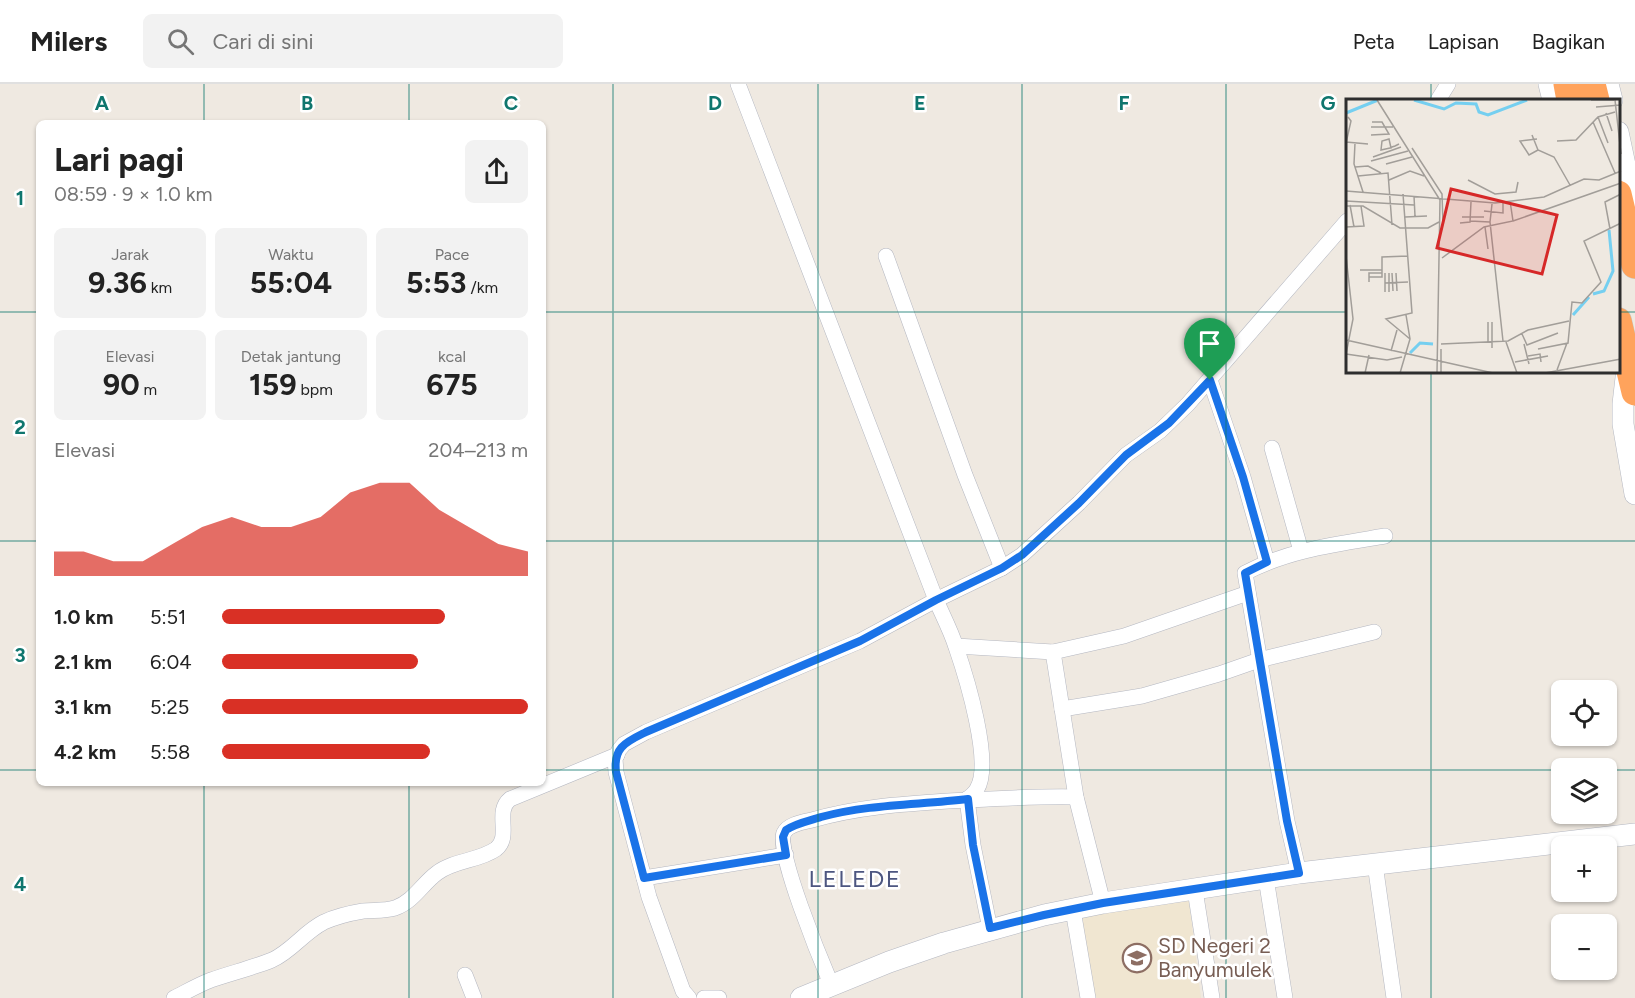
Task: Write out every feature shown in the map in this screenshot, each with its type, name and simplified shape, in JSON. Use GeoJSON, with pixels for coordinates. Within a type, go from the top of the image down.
{"type":"FeatureCollection","features":[{"type":"Feature","properties":{"kind":"highway"},"geometry":{"type":"LineString","coordinates":[[1567,84],[1570,99]]}},
{"type":"Feature","properties":{"kind":"highway"},"geometry":{"type":"LineString","coordinates":[[1592,84],[1596,99]]}},
{"type":"Feature","properties":{"kind":"highway"},"geometry":{"type":"LineString","coordinates":[[1620,203],[1635,265]]}},
{"type":"Feature","properties":{"kind":"highway"},"geometry":{"type":"LineString","coordinates":[[1620,329],[1635,393]]}},
{"type":"Feature","properties":{"kind":"main road"},"geometry":{"type":"LineString","coordinates":[[1549,84],[1553,99]]}},
{"type":"Feature","properties":{"kind":"main road"},"geometry":{"type":"LineString","coordinates":[[1608,84],[1612,99]]}},
{"type":"Feature","properties":{"kind":"main road"},"geometry":{"type":"LineString","coordinates":[[1620,141],[1631,193],[1628,235]]}},
{"type":"Feature","properties":{"kind":"main road"},"geometry":{"type":"LineString","coordinates":[[1628,361],[1623,424],[1635,494]]}},
{"type":"Feature","properties":{"kind":"main road"},"geometry":{"type":"LineString","coordinates":[[801,998],[889,962],[990,928],[1103,903],[1299,873],[1635,834]]}},
{"type":"Feature","properties":{"kind":"street"},"geometry":{"type":"LineString","coordinates":[[738,84],[936,600],[956,646],[975,714],[982,764],[977,790],[968,799]]}},
{"type":"Feature","properties":{"kind":"street"},"geometry":{"type":"LineString","coordinates":[[1439,99],[1448,84]]}},
{"type":"Feature","properties":{"kind":"street"},"geometry":{"type":"LineString","coordinates":[[689,998],[683,991],[644,878],[627,818],[616,772],[617,754],[624,744],[646,732],[860,641],[1002,568],[1022,555],[1079,503],[1126,455],[1169,423],[1210,380],[1346,222]]}},
{"type":"Feature","properties":{"kind":"street"},"geometry":{"type":"LineString","coordinates":[[886,256],[965,475],[1002,568]]}},
{"type":"Feature","properties":{"kind":"street"},"geometry":{"type":"LineString","coordinates":[[1210,380],[1243,477],[1267,562]]}},
{"type":"Feature","properties":{"kind":"street"},"geometry":{"type":"LineString","coordinates":[[1272,448],[1301,551]]}},
{"type":"Feature","properties":{"kind":"street"},"geometry":{"type":"LineString","coordinates":[[1299,873],[1287,821],[1245,573],[1267,562],[1301,551],[1385,536]]}},
{"type":"Feature","properties":{"kind":"street"},"geometry":{"type":"LineString","coordinates":[[956,646],[1053,652],[1124,636],[1248,593]]}},
{"type":"Feature","properties":{"kind":"street"},"geometry":{"type":"LineString","coordinates":[[1062,709],[1142,696],[1259,660],[1374,632]]}},
{"type":"Feature","properties":{"kind":"street"},"geometry":{"type":"LineString","coordinates":[[1053,652],[1076,797],[1103,903]]}},
{"type":"Feature","properties":{"kind":"street"},"geometry":{"type":"LineString","coordinates":[[546,784],[617,754]]}},
{"type":"Feature","properties":{"kind":"street"},"geometry":{"type":"LineString","coordinates":[[174,998],[209,981],[273,959],[294,946],[324,922],[362,911],[393,908],[403,904],[413,898],[436,873],[453,864],[493,851],[501,844],[503,837],[502,810],[506,803],[510,799],[541,786]]}},
{"type":"Feature","properties":{"kind":"street"},"geometry":{"type":"LineString","coordinates":[[831,984],[809,930],[786,855],[783,841],[784,831],[838,812],[913,803],[968,799],[1076,797]]}},
{"type":"Feature","properties":{"kind":"street"},"geometry":{"type":"LineString","coordinates":[[968,799],[973,845],[990,928]]}},
{"type":"Feature","properties":{"kind":"street"},"geometry":{"type":"LineString","coordinates":[[644,878],[786,855]]}},
{"type":"Feature","properties":{"kind":"street"},"geometry":{"type":"LineString","coordinates":[[1375,864],[1394,998]]}},
{"type":"Feature","properties":{"kind":"street"},"geometry":{"type":"LineString","coordinates":[[1266,878],[1285,998]]}},
{"type":"Feature","properties":{"kind":"street"},"geometry":{"type":"LineString","coordinates":[[1195,890],[1212,998]]}},
{"type":"Feature","properties":{"kind":"street"},"geometry":{"type":"LineString","coordinates":[[1073,910],[1088,998]]}},
{"type":"Feature","properties":{"kind":"street"},"geometry":{"type":"LineString","coordinates":[[465,975],[474,998]]}},
{"type":"Feature","properties":{"kind":"street"},"geometry":{"type":"LineString","coordinates":[[704,998],[719,998]]}},
{"type":"Feature","properties":{"kind":"shaded area","name":"SD Negeri 2 Banyumulek"},"geometry":{"type":"Polygon","coordinates":[[[1189,901],[1201,998],[1083,998],[1073,918],[1189,901]]]}},
{"type":"Feature","properties":{"kind":"place","name":"SD Negeri 2 Banyumulek"},"geometry":{"type":"Point","coordinates":[1137,958]}},
{"type":"Feature","properties":{"kind":"district","name":"LELEDE"},"geometry":{"type":"Point","coordinates":[855,879]}},
{"type":"Feature","properties":{"kind":"route"},"geometry":{"type":"LineString","coordinates":[[1210,380],[1243,477],[1267,562],[1245,573],[1268,716],[1299,873],[1103,903],[990,928],[973,845],[968,799],[838,812],[792,826],[784,831],[786,855],[644,878],[616,772],[615,759],[624,744],[646,732],[860,641],[1002,568],[1022,555],[1079,503],[1126,455],[1169,423],[1210,380]]}}]}
